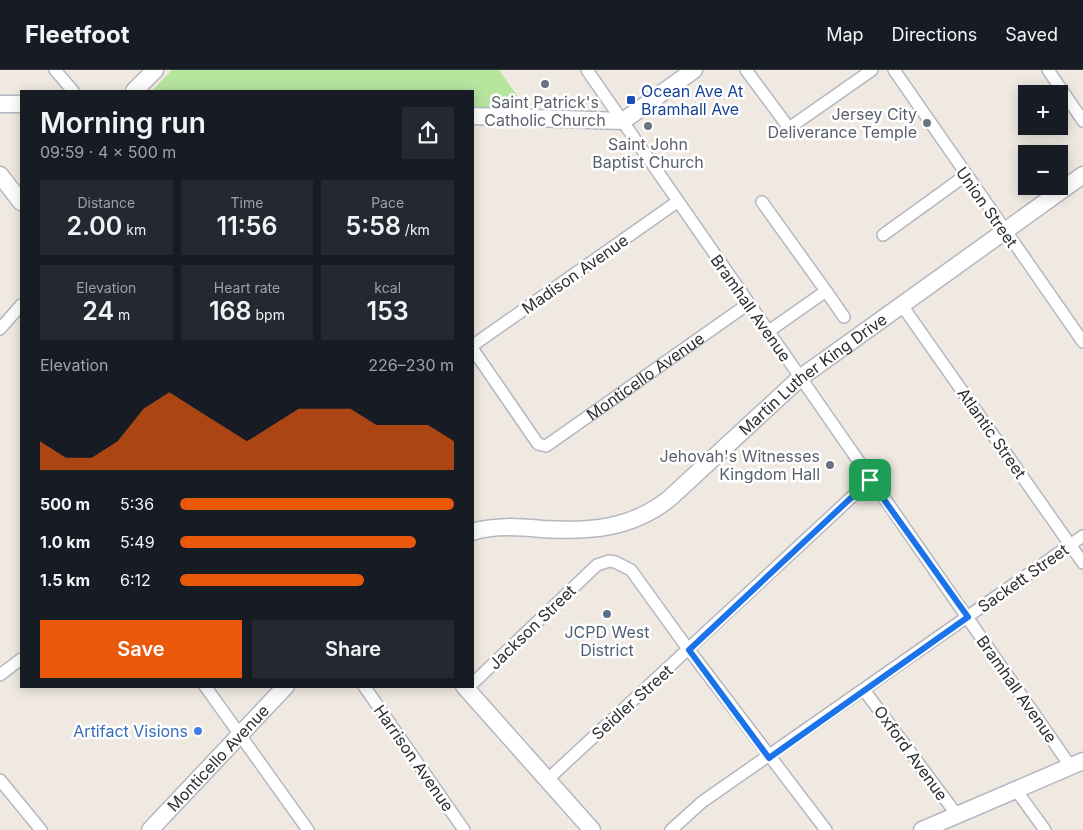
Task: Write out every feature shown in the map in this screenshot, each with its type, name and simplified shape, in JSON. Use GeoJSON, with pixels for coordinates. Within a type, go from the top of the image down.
{"type":"FeatureCollection","features":[{"type":"Feature","properties":{"kind":"street"},"geometry":{"type":"LineString","coordinates":[[55,70],[72,90]]}},
{"type":"Feature","properties":{"kind":"street"},"geometry":{"type":"LineString","coordinates":[[135,90],[155,70]]}},
{"type":"Feature","properties":{"kind":"street","name":"Bramhall Avenue"},"geometry":{"type":"LineString","coordinates":[[588,70],[870,480],[1077,764]]}},
{"type":"Feature","properties":{"kind":"street"},"geometry":{"type":"LineString","coordinates":[[474,116],[623,121],[694,70]]}},
{"type":"Feature","properties":{"kind":"street"},"geometry":{"type":"LineString","coordinates":[[746,70],[789,128],[872,70]]}},
{"type":"Feature","properties":{"kind":"street","name":"Union Street"},"geometry":{"type":"LineString","coordinates":[[894,70],[1004,231],[1083,342]]}},
{"type":"Feature","properties":{"kind":"street"},"geometry":{"type":"LineString","coordinates":[[1048,70],[1083,121]]}},
{"type":"Feature","properties":{"kind":"street"},"geometry":{"type":"LineString","coordinates":[[0,104],[20,104]]}},
{"type":"Feature","properties":{"kind":"street"},"geometry":{"type":"LineString","coordinates":[[0,175],[20,201]]}},
{"type":"Feature","properties":{"kind":"street"},"geometry":{"type":"LineString","coordinates":[[883,235],[966,175]]}},
{"type":"Feature","properties":{"kind":"street","name":"Martin Luther King Drive"},"geometry":{"type":"LineString","coordinates":[[474,532],[505,527],[603,529],[624,524],[648,514],[670,498],[800,378],[1083,175]]}},
{"type":"Feature","properties":{"kind":"street","name":"Madison Avenue"},"geometry":{"type":"LineString","coordinates":[[474,346],[677,202]]}},
{"type":"Feature","properties":{"kind":"street"},"geometry":{"type":"LineString","coordinates":[[762,202],[844,317]]}},
{"type":"Feature","properties":{"kind":"street"},"geometry":{"type":"LineString","coordinates":[[769,331],[826,291]]}},
{"type":"Feature","properties":{"kind":"street","name":"Monticello Avenue"},"geometry":{"type":"LineString","coordinates":[[474,350],[534,439],[542,446],[551,444],[748,304]]}},
{"type":"Feature","properties":{"kind":"street","name":"Atlantic Street"},"geometry":{"type":"LineString","coordinates":[[901,304],[1083,563]]}},
{"type":"Feature","properties":{"kind":"street"},"geometry":{"type":"LineString","coordinates":[[0,329],[20,306]]}},
{"type":"Feature","properties":{"kind":"street","name":"Seidler Street"},"geometry":{"type":"LineString","coordinates":[[547,780],[870,480]]}},
{"type":"Feature","properties":{"kind":"street","name":"Sackett Street"},"geometry":{"type":"LineString","coordinates":[[671,830],[702,802],[769,758],[1083,536]]}},
{"type":"Feature","properties":{"kind":"street","name":"Jackson Street"},"geometry":{"type":"LineString","coordinates":[[474,680],[592,569],[608,561],[623,564],[631,570],[689,650]]}},
{"type":"Feature","properties":{"kind":"street"},"geometry":{"type":"LineString","coordinates":[[689,650],[769,758],[826,830]]}},
{"type":"Feature","properties":{"kind":"street"},"geometry":{"type":"LineString","coordinates":[[0,675],[20,660]]}},
{"type":"Feature","properties":{"kind":"street"},"geometry":{"type":"LineString","coordinates":[[206,688],[308,830]]}},
{"type":"Feature","properties":{"kind":"street","name":"Monticello Avenue"},"geometry":{"type":"LineString","coordinates":[[150,830],[284,688]]}},
{"type":"Feature","properties":{"kind":"street","name":"Harrison Avenue"},"geometry":{"type":"LineString","coordinates":[[365,688],[464,830]]}},
{"type":"Feature","properties":{"kind":"street"},"geometry":{"type":"LineString","coordinates":[[470,688],[592,830]]}},
{"type":"Feature","properties":{"kind":"street","name":"Oxford Avenue"},"geometry":{"type":"LineString","coordinates":[[864,690],[957,815]]}},
{"type":"Feature","properties":{"kind":"street"},"geometry":{"type":"LineString","coordinates":[[926,829],[1077,764]]}},
{"type":"Feature","properties":{"kind":"street"},"geometry":{"type":"LineString","coordinates":[[0,780],[41,830]]}},
{"type":"Feature","properties":{"kind":"street"},"geometry":{"type":"LineString","coordinates":[[1016,790],[1046,830]]}},
{"type":"Feature","properties":{"kind":"green space"},"geometry":{"type":"Polygon","coordinates":[[[172,70],[499,70],[528,111],[474,110],[474,90],[153,90],[172,70]]]}},
{"type":"Feature","properties":{"kind":"place","name":"Saint Patrick's Catholic Church"},"geometry":{"type":"Point","coordinates":[545,84]}},
{"type":"Feature","properties":{"kind":"place","name":"Ocean Ave At Bramhall Ave"},"geometry":{"type":"Point","coordinates":[631,100]}},
{"type":"Feature","properties":{"kind":"place","name":"Jersey City Deliverance Temple"},"geometry":{"type":"Point","coordinates":[927,123]}},
{"type":"Feature","properties":{"kind":"place","name":"Saint John Baptist Church"},"geometry":{"type":"Point","coordinates":[648,126]}},
{"type":"Feature","properties":{"kind":"place","name":"Jehovah's Witnesses Kingdom Hall"},"geometry":{"type":"Point","coordinates":[830,465]}},
{"type":"Feature","properties":{"kind":"place","name":"JCPD West District"},"geometry":{"type":"Point","coordinates":[607,614]}},
{"type":"Feature","properties":{"kind":"place","name":"Artifact Visions"},"geometry":{"type":"Point","coordinates":[198,731]}},
{"type":"Feature","properties":{"kind":"route"},"geometry":{"type":"LineString","coordinates":[[870,480],[968,617],[769,758],[689,650],[870,480]]}}]}
